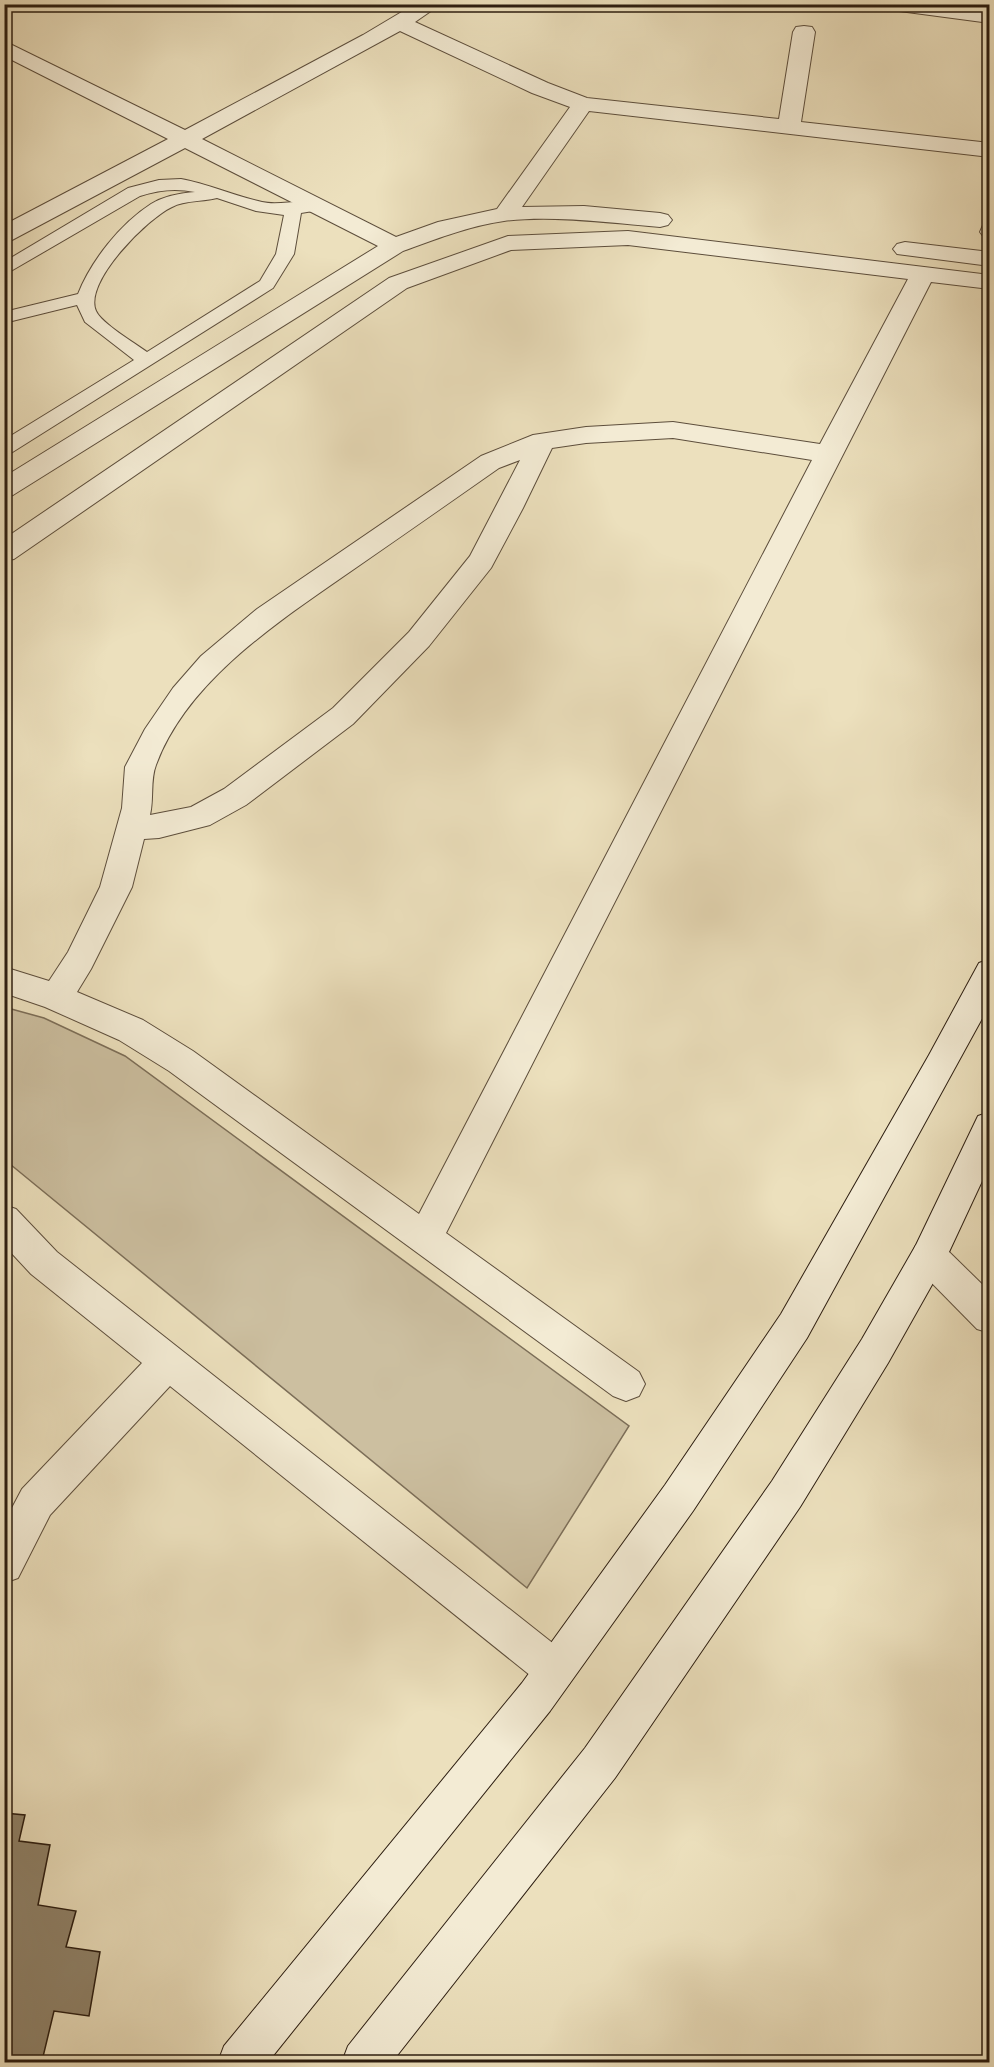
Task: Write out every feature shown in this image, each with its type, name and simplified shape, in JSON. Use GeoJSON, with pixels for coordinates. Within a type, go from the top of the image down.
{"type":"FeatureCollection","features":[{"type":"Feature","properties":{"kind":"street"},"geometry":{"type":"LineString","coordinates":[[4,235],[431,4]]}},
{"type":"Feature","properties":{"kind":"street"},"geometry":{"type":"LineString","coordinates":[[892,4],[990,16]]}},
{"type":"Feature","properties":{"kind":"street"},"geometry":{"type":"LineString","coordinates":[[399,23],[540,88],[583,105],[990,150]]}},
{"type":"Feature","properties":{"kind":"street"},"geometry":{"type":"LineString","coordinates":[[789,126],[804,32]]}},
{"type":"Feature","properties":{"kind":"street"},"geometry":{"type":"LineString","coordinates":[[4,47],[395,246]]}},
{"type":"Feature","properties":{"kind":"street"},"geometry":{"type":"LineString","coordinates":[[505,214],[583,105]]}},
{"type":"Feature","properties":{"kind":"street"},"geometry":{"type":"LineString","coordinates":[[4,489],[395,246],[446,228],[505,214],[584,213],[990,259]]}},
{"type":"Feature","properties":{"kind":"street"},"geometry":{"type":"LineString","coordinates":[[4,552],[398,283],[508,243],[628,238],[990,282]]}},
{"type":"Feature","properties":{"kind":"street"},"geometry":{"type":"LineString","coordinates":[[425,1238],[923,274]]}},
{"type":"Feature","properties":{"kind":"street"},"geometry":{"type":"LineString","coordinates":[[56,997],[100,923],[116,887],[137,808],[140,766],[160,729],[183,695],[211,663],[267,616],[490,462],[542,441],[586,435],[673,430],[828,454]]}},
{"type":"Feature","properties":{"kind":"street"},"geometry":{"type":"LineString","coordinates":[[132,828],[159,826],[199,817],[235,797],[343,716],[419,639],[481,561],[510,508],[542,441]]}},
{"type":"Feature","properties":{"kind":"street"},"geometry":{"type":"LineString","coordinates":[[240,2062],[529,1706],[679,1497],[794,1326],[990,972]]}},
{"type":"Feature","properties":{"kind":"street"},"geometry":{"type":"LineString","coordinates":[[4,980],[56,997],[131,1030],[181,1061],[626,1384]]}},
{"type":"Feature","properties":{"kind":"street"},"geometry":{"type":"LineString","coordinates":[[364,2062],[606,1753],[786,1494],[875,1351],[929,1256],[990,1126]]}},
{"type":"Feature","properties":{"kind":"street"},"geometry":{"type":"LineString","coordinates":[[4,1220],[44,1263],[555,1670]]}},
{"type":"Feature","properties":{"kind":"street"},"geometry":{"type":"LineString","coordinates":[[929,1256],[990,1317]]}},
{"type":"Feature","properties":{"kind":"street"},"geometry":{"type":"LineString","coordinates":[[4,1564],[36,1502],[168,1362]]}},
{"type":"Feature","properties":{"kind":"lane"},"geometry":{"type":"LineString","coordinates":[[4,270],[144,188],[182,183],[196,185],[263,210],[293,211],[315,205]]}},
{"type":"Feature","properties":{"kind":"lane"},"geometry":{"type":"LineString","coordinates":[[146,360],[91,318],[86,310],[85,298],[109,257],[139,220],[167,202],[219,193]]}},
{"type":"Feature","properties":{"kind":"lane"},"geometry":{"type":"LineString","coordinates":[[4,449],[267,284],[285,254],[293,211]]}},
{"type":"Feature","properties":{"kind":"lane"},"geometry":{"type":"LineString","coordinates":[[4,318],[85,298]]}},
{"type":"Feature","properties":{"kind":"shaded area"},"geometry":{"type":"Polygon","coordinates":[[[4,1007],[44,1018],[125,1056],[629,1426],[527,1588],[5,1160],[4,1007]]]}},
{"type":"Feature","properties":{"kind":"building"},"geometry":{"type":"Polygon","coordinates":[[[4,1813],[25,1815],[19,1841],[50,1845],[38,1905],[76,1911],[66,1947],[100,1952],[89,2016],[54,2011],[42,2061],[4,2055],[4,1813]]]}}]}
